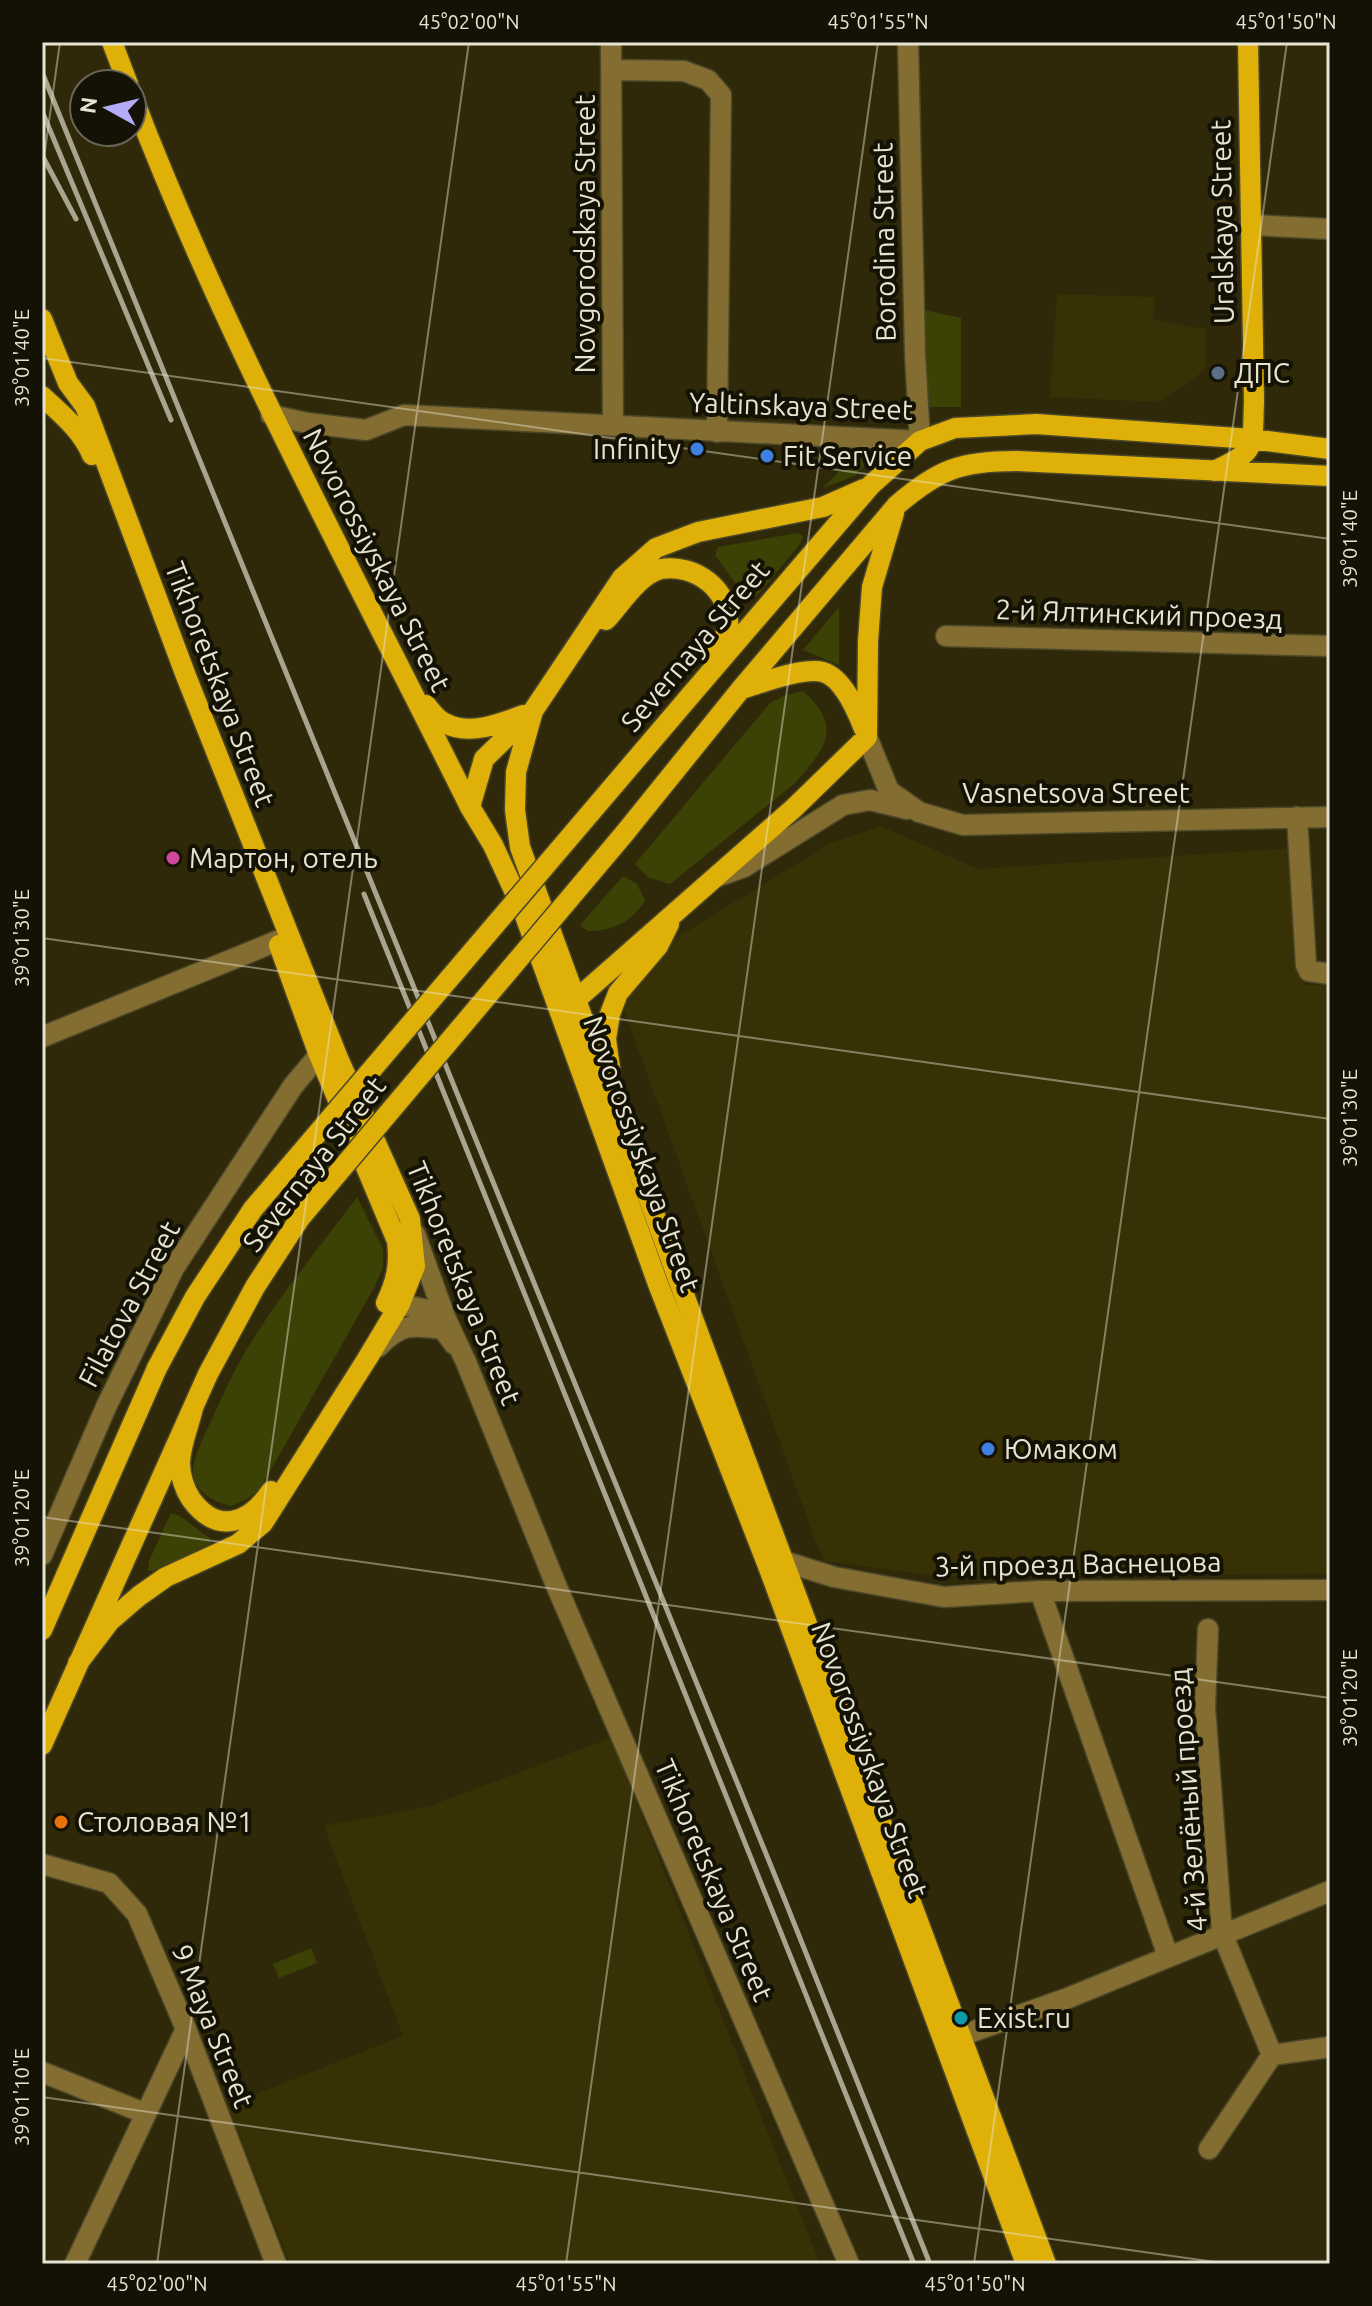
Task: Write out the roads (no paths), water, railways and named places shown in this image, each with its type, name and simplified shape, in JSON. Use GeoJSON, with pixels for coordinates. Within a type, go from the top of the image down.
{"type":"FeatureCollection","features":[{"type":"Feature","properties":{"kind":"main road"},"geometry":{"type":"LineString","coordinates":[[112,42],[122,68]]}},
{"type":"Feature","properties":{"kind":"main road","name":"Uralskaya Street"},"geometry":{"type":"LineString","coordinates":[[1248,42],[1252,439]]}},
{"type":"Feature","properties":{"kind":"main road","name":"Novorossiyskaya Street"},"geometry":{"type":"LineString","coordinates":[[148,137],[271,415],[470,807],[493,845],[612,1100],[775,1564],[951,2039],[1026,2264]]}},
{"type":"Feature","properties":{"kind":"main road","name":"Tikhoretskaya Street"},"geometry":{"type":"LineString","coordinates":[[42,319],[68,383],[85,406],[186,676],[338,1058],[410,1219]]}},
{"type":"Feature","properties":{"kind":"main road","name":"Tikhoretskaya Street"},"geometry":{"type":"LineString","coordinates":[[42,396],[87,441],[319,1055],[397,1241]]}},
{"type":"Feature","properties":{"kind":"main road","name":"Yaltinskaya Street"},"geometry":{"type":"LineString","coordinates":[[920,441],[955,428],[1036,424],[1252,439],[1330,449]]}},
{"type":"Feature","properties":{"kind":"main road"},"geometry":{"type":"LineString","coordinates":[[1210,473],[1241,459],[1250,451],[1252,439]]}},
{"type":"Feature","properties":{"kind":"main road","name":"Severnaya Street"},"geometry":{"type":"LineString","coordinates":[[42,1630],[157,1368],[195,1297],[253,1209],[871,485],[920,441]]}},
{"type":"Feature","properties":{"kind":"main road","name":"Severnaya Street"},"geometry":{"type":"LineString","coordinates":[[42,1745],[193,1408],[255,1287],[300,1218],[897,505],[920,486],[957,466],[985,461],[1210,473]]}},
{"type":"Feature","properties":{"kind":"main road"},"geometry":{"type":"LineString","coordinates":[[1210,473],[1330,476]]}},
{"type":"Feature","properties":{"kind":"main road","name":"Severnaya Street"},"geometry":{"type":"LineString","coordinates":[[470,807],[484,759],[533,711],[622,578],[656,548],[698,532],[823,507],[871,485]]}},
{"type":"Feature","properties":{"kind":"main road"},"geometry":{"type":"LineString","coordinates":[[569,1005],[794,808],[867,737],[872,587],[897,505]]}},
{"type":"Feature","properties":{"kind":"main road"},"geometry":{"type":"LineString","coordinates":[[565,666],[641,580],[660,569],[692,571],[713,585],[725,603],[728,627],[706,677]]}},
{"type":"Feature","properties":{"kind":"main road"},"geometry":{"type":"LineString","coordinates":[[741,689],[774,679],[822,672],[835,678],[859,716],[867,737]]}},
{"type":"Feature","properties":{"kind":"main road"},"geometry":{"type":"LineString","coordinates":[[412,690],[442,723],[455,727],[479,728],[503,723],[533,711]]}},
{"type":"Feature","properties":{"kind":"main road","name":"Severnaya Street"},"geometry":{"type":"LineString","coordinates":[[533,711],[516,772],[515,810],[520,847],[544,914]]}},
{"type":"Feature","properties":{"kind":"main road"},"geometry":{"type":"LineString","coordinates":[[612,1100],[606,1039],[610,1014],[618,993],[658,946],[674,913]]}},
{"type":"Feature","properties":{"kind":"main road","name":"Novorossiyskaya Street"},"geometry":{"type":"LineString","coordinates":[[544,914],[569,1005],[658,1284],[775,1564]]}},
{"type":"Feature","properties":{"kind":"main road"},"geometry":{"type":"LineString","coordinates":[[193,1408],[180,1464],[185,1491],[200,1510],[218,1522],[239,1520],[260,1507],[415,1271],[410,1219]]}},
{"type":"Feature","properties":{"kind":"main road"},"geometry":{"type":"LineString","coordinates":[[78,1663],[110,1621],[139,1596],[166,1577],[238,1544],[263,1523],[367,1359],[394,1303],[400,1260],[397,1241]]}},
{"type":"Feature","properties":{"kind":"main road","name":"Novorossiyskaya Street"},"geometry":{"type":"LineString","coordinates":[[951,2039],[1046,2264]]}},
{"type":"Feature","properties":{"kind":"street","name":"Novgorodskaya Street"},"geometry":{"type":"LineString","coordinates":[[611,42],[613,426]]}},
{"type":"Feature","properties":{"kind":"street","name":"Borodina Street"},"geometry":{"type":"LineString","coordinates":[[908,42],[920,441]]}},
{"type":"Feature","properties":{"kind":"street"},"geometry":{"type":"LineString","coordinates":[[613,70],[684,71],[708,80],[721,95],[717,432]]}},
{"type":"Feature","properties":{"kind":"street"},"geometry":{"type":"LineString","coordinates":[[1251,225],[1330,229]]}},
{"type":"Feature","properties":{"kind":"street","name":"Yaltinskaya Street"},"geometry":{"type":"LineString","coordinates":[[271,415],[366,430],[404,415],[920,441]]}},
{"type":"Feature","properties":{"kind":"street","name":"2-й Ялтинский проезд"},"geometry":{"type":"LineString","coordinates":[[946,636],[1330,646]]}},
{"type":"Feature","properties":{"kind":"street","name":"Vasnetsova Street"},"geometry":{"type":"LineString","coordinates":[[867,737],[889,791],[919,812],[963,825],[1330,817]]}},
{"type":"Feature","properties":{"kind":"street"},"geometry":{"type":"LineString","coordinates":[[716,877],[744,867],[843,805],[870,800],[919,812]]}},
{"type":"Feature","properties":{"kind":"street"},"geometry":{"type":"LineString","coordinates":[[1297,817],[1306,965],[1309,971],[1330,974]]}},
{"type":"Feature","properties":{"kind":"street"},"geometry":{"type":"LineString","coordinates":[[42,1037],[277,941]]}},
{"type":"Feature","properties":{"kind":"street","name":"Filatova Street"},"geometry":{"type":"LineString","coordinates":[[44,1544],[174,1268],[293,1086],[319,1055]]}},
{"type":"Feature","properties":{"kind":"street","name":"Tikhoretskaya Street"},"geometry":{"type":"LineString","coordinates":[[410,1219],[444,1323],[466,1362],[556,1585],[849,2264]]}},
{"type":"Feature","properties":{"kind":"street"},"geometry":{"type":"LineString","coordinates":[[397,1241],[444,1323]]}},
{"type":"Feature","properties":{"kind":"street"},"geometry":{"type":"LineString","coordinates":[[394,1303],[444,1323]]}},
{"type":"Feature","properties":{"kind":"street"},"geometry":{"type":"LineString","coordinates":[[367,1359],[393,1331],[412,1325],[444,1323]]}},
{"type":"Feature","properties":{"kind":"street","name":"3-й проезд Васнецова"},"geometry":{"type":"LineString","coordinates":[[775,1564],[944,1597],[1040,1591],[1330,1590]]}},
{"type":"Feature","properties":{"kind":"street"},"geometry":{"type":"LineString","coordinates":[[1040,1591],[1168,1956]]}},
{"type":"Feature","properties":{"kind":"street","name":"4-й Зелёный проезд"},"geometry":{"type":"LineString","coordinates":[[1208,1629],[1205,1707],[1222,1933],[1272,2055]]}},
{"type":"Feature","properties":{"kind":"street","name":"9 Maya Street"},"geometry":{"type":"LineString","coordinates":[[42,1864],[109,1883],[137,1914],[186,2029],[276,2264]]}},
{"type":"Feature","properties":{"kind":"street"},"geometry":{"type":"LineString","coordinates":[[951,2039],[1068,1998],[1330,1891]]}},
{"type":"Feature","properties":{"kind":"street"},"geometry":{"type":"LineString","coordinates":[[75,2264],[186,2029]]}},
{"type":"Feature","properties":{"kind":"street"},"geometry":{"type":"LineString","coordinates":[[1209,2149],[1272,2055],[1330,2047]]}},
{"type":"Feature","properties":{"kind":"street"},"geometry":{"type":"LineString","coordinates":[[42,2072],[144,2113]]}},
{"type":"Feature","properties":{"kind":"railway"},"geometry":{"type":"LineString","coordinates":[[42,72],[930,2264]]}},
{"type":"Feature","properties":{"kind":"railway"},"geometry":{"type":"LineString","coordinates":[[42,111],[171,420]]}},
{"type":"Feature","properties":{"kind":"railway"},"geometry":{"type":"LineString","coordinates":[[42,155],[76,219]]}},
{"type":"Feature","properties":{"kind":"railway"},"geometry":{"type":"LineString","coordinates":[[364,894],[914,2264]]}},
{"type":"Feature","properties":{"kind":"place","name":"ДПС"},"geometry":{"type":"Point","coordinates":[1218,373]}},
{"type":"Feature","properties":{"kind":"place","name":"Infinity"},"geometry":{"type":"Point","coordinates":[697,449]}},
{"type":"Feature","properties":{"kind":"place","name":"Fit Service"},"geometry":{"type":"Point","coordinates":[767,456]}},
{"type":"Feature","properties":{"kind":"place","name":"Мартон, отель"},"geometry":{"type":"Point","coordinates":[173,858]}},
{"type":"Feature","properties":{"kind":"place","name":"Юмаком"},"geometry":{"type":"Point","coordinates":[988,1449]}},
{"type":"Feature","properties":{"kind":"place","name":"Столовая №1"},"geometry":{"type":"Point","coordinates":[61,1822]}},
{"type":"Feature","properties":{"kind":"place","name":"Exist.ru"},"geometry":{"type":"Point","coordinates":[961,2018]}}]}
